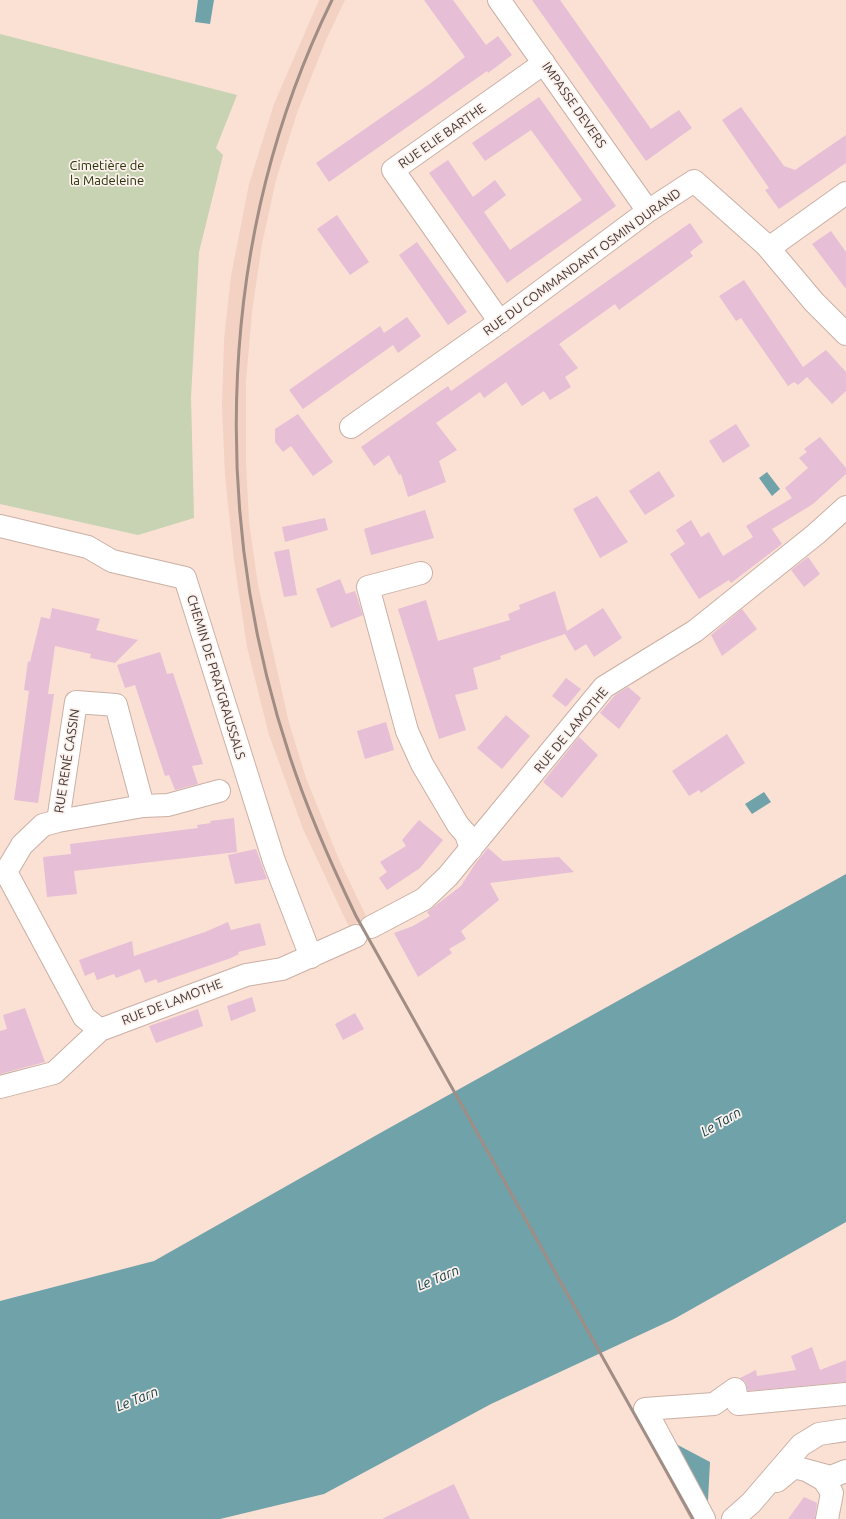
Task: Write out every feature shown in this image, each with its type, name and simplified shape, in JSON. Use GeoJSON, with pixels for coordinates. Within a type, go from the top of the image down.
{"type":"FeatureCollection","features":[{"type":"Feature","properties":{"kind":"street","name":"IMPASSE DEVERS"},"geometry":{"type":"LineString","coordinates":[[499,0],[648,211]]}},
{"type":"Feature","properties":{"kind":"street","name":"RUE ELIE BARTHE"},"geometry":{"type":"LineString","coordinates":[[500,322],[392,170],[544,63]]}},
{"type":"Feature","properties":{"kind":"street","name":"RUE DU COMMANDANT OSMIN DURAND"},"geometry":{"type":"LineString","coordinates":[[351,427],[500,322],[648,211],[694,181],[768,248],[814,302],[846,334]]}},
{"type":"Feature","properties":{"kind":"street"},"geometry":{"type":"LineString","coordinates":[[768,248],[846,194]]}},
{"type":"Feature","properties":{"kind":"street","name":"RUE DE LAMOTHE"},"geometry":{"type":"LineString","coordinates":[[0,1087],[54,1072],[100,1030],[246,975],[282,969],[363,932],[424,899],[448,876],[604,688],[695,631],[816,534],[846,506]]}},
{"type":"Feature","properties":{"kind":"street","name":"CHEMIN DE PRATGRAUSSALS"},"geometry":{"type":"LineString","coordinates":[[0,526],[88,547],[112,561],[185,578],[274,861],[311,957]]}},
{"type":"Feature","properties":{"kind":"street"},"geometry":{"type":"LineString","coordinates":[[421,572],[368,587],[407,730],[422,764],[458,825],[466,834],[471,849]]}},
{"type":"Feature","properties":{"kind":"street","name":"RUE RENÉ CASSIN"},"geometry":{"type":"LineString","coordinates":[[58,821],[76,702],[116,705],[143,806]]}},
{"type":"Feature","properties":{"kind":"street","name":"RUE RENÉ CASSIN"},"geometry":{"type":"LineString","coordinates":[[100,1030],[84,1017],[6,872],[22,845],[43,825],[143,806],[168,805],[219,791]]}},
{"type":"Feature","properties":{"kind":"street"},"geometry":{"type":"LineString","coordinates":[[704,1519],[645,1409],[714,1404],[735,1389],[738,1404],[846,1394]]}},
{"type":"Feature","properties":{"kind":"street"},"geometry":{"type":"LineString","coordinates":[[751,1502],[802,1445],[819,1434],[831,1431],[846,1430]]}},
{"type":"Feature","properties":{"kind":"street"},"geometry":{"type":"LineString","coordinates":[[732,1519],[794,1467],[831,1477],[846,1471]]}},
{"type":"Feature","properties":{"kind":"street"},"geometry":{"type":"LineString","coordinates":[[751,1502],[760,1507],[774,1498],[796,1473],[810,1472],[824,1480],[832,1493],[827,1519]]}},
{"type":"Feature","properties":{"kind":"shaded area"},"geometry":{"type":"Polygon","coordinates":[[[319,0],[345,0],[326,40],[297,113],[276,180],[262,244],[252,312],[246,381],[246,463],[249,522],[258,585],[289,723],[306,778],[340,862],[367,918],[349,927],[303,829],[269,735],[247,647],[234,560],[225,476],[222,405],[224,340],[231,276],[249,184],[274,104],[319,0]]]}},
{"type":"Feature","properties":{"kind":"green space","name":"Cimetière de la Madeleine"},"geometry":{"type":"Polygon","coordinates":[[[0,34],[237,95],[216,148],[223,155],[199,252],[191,397],[194,518],[138,535],[0,504],[0,34]]]}},
{"type":"Feature","properties":{"kind":"water"},"geometry":{"type":"Polygon","coordinates":[[[198,0],[214,0],[210,24],[195,22],[198,0]]]}},
{"type":"Feature","properties":{"kind":"water"},"geometry":{"type":"Polygon","coordinates":[[[767,472],[780,489],[772,496],[759,478],[767,472]]]}},
{"type":"Feature","properties":{"kind":"water"},"geometry":{"type":"Polygon","coordinates":[[[764,792],[771,802],[752,814],[745,804],[764,792]]]}},
{"type":"Feature","properties":{"kind":"water","name":"Le Tarn"},"geometry":{"type":"Polygon","coordinates":[[[846,874],[846,1222],[674,1319],[491,1404],[324,1494],[220,1519],[0,1519],[0,1301],[154,1261],[382,1132],[846,874]]]}},
{"type":"Feature","properties":{"kind":"water"},"geometry":{"type":"Polygon","coordinates":[[[659,1435],[710,1462],[707,1519],[659,1435]]]}},
{"type":"Feature","properties":{"kind":"building"},"geometry":{"type":"Polygon","coordinates":[[[424,0],[453,0],[486,45],[498,36],[512,55],[329,182],[316,163],[431,83],[465,57],[424,0]]]}},
{"type":"Feature","properties":{"kind":"building"},"geometry":{"type":"Polygon","coordinates":[[[532,0],[560,0],[651,129],[679,110],[692,128],[646,161],[532,0]]]}},
{"type":"Feature","properties":{"kind":"building"},"geometry":{"type":"Polygon","coordinates":[[[539,97],[616,206],[507,283],[429,173],[448,160],[473,197],[495,180],[506,195],[484,212],[510,250],[582,200],[531,130],[485,161],[472,143],[539,97]]]}},
{"type":"Feature","properties":{"kind":"building"},"geometry":{"type":"Polygon","coordinates":[[[741,107],[784,166],[795,170],[846,135],[846,163],[779,209],[765,190],[769,188],[722,120],[741,107]]]}},
{"type":"Feature","properties":{"kind":"building"},"geometry":{"type":"Polygon","coordinates":[[[337,215],[369,262],[350,275],[317,229],[337,215]]]}},
{"type":"Feature","properties":{"kind":"building"},"geometry":{"type":"Polygon","coordinates":[[[690,223],[703,242],[690,252],[693,256],[619,310],[615,304],[559,344],[578,368],[565,377],[571,387],[550,400],[544,391],[522,406],[506,382],[484,398],[480,392],[436,423],[457,450],[439,461],[446,482],[408,497],[401,474],[399,475],[389,455],[374,466],[361,447],[448,386],[451,391],[690,223]]]}},
{"type":"Feature","properties":{"kind":"building"},"geometry":{"type":"Polygon","coordinates":[[[831,231],[846,252],[846,289],[812,244],[831,231]]]}},
{"type":"Feature","properties":{"kind":"building"},"geometry":{"type":"Polygon","coordinates":[[[417,242],[467,312],[448,325],[399,255],[417,242]]]}},
{"type":"Feature","properties":{"kind":"building"},"geometry":{"type":"Polygon","coordinates":[[[744,280],[803,367],[826,350],[846,372],[846,391],[832,404],[807,377],[798,385],[794,382],[788,386],[741,318],[736,321],[719,296],[744,280]]]}},
{"type":"Feature","properties":{"kind":"building"},"geometry":{"type":"Polygon","coordinates":[[[407,317],[421,336],[398,353],[393,345],[303,409],[289,390],[380,326],[384,333],[407,317]]]}},
{"type":"Feature","properties":{"kind":"building"},"geometry":{"type":"Polygon","coordinates":[[[298,414],[333,462],[313,476],[291,446],[283,452],[275,442],[275,429],[298,414]]]}},
{"type":"Feature","properties":{"kind":"building"},"geometry":{"type":"Polygon","coordinates":[[[736,424],[750,446],[723,463],[709,441],[736,424]]]}},
{"type":"Feature","properties":{"kind":"building"},"geometry":{"type":"Polygon","coordinates":[[[820,437],[846,468],[846,474],[813,504],[772,529],[782,544],[731,583],[729,580],[699,599],[670,554],[685,544],[676,530],[691,520],[701,537],[709,532],[723,556],[753,537],[746,526],[792,498],[785,488],[808,468],[799,458],[807,452],[804,449],[820,437]]]}},
{"type":"Feature","properties":{"kind":"building"},"geometry":{"type":"Polygon","coordinates":[[[659,471],[675,496],[645,515],[629,491],[659,471]]]}},
{"type":"Feature","properties":{"kind":"building"},"geometry":{"type":"Polygon","coordinates":[[[597,496],[628,542],[600,558],[573,509],[597,496]]]}},
{"type":"Feature","properties":{"kind":"building"},"geometry":{"type":"Polygon","coordinates":[[[425,510],[434,538],[371,555],[364,529],[425,510]]]}},
{"type":"Feature","properties":{"kind":"building"},"geometry":{"type":"Polygon","coordinates":[[[325,518],[328,530],[285,542],[282,527],[325,518]]]}},
{"type":"Feature","properties":{"kind":"building"},"geometry":{"type":"Polygon","coordinates":[[[289,549],[297,595],[284,597],[274,552],[289,549]]]}},
{"type":"Feature","properties":{"kind":"building"},"geometry":{"type":"Polygon","coordinates":[[[808,557],[820,574],[804,587],[791,570],[808,557]]]}},
{"type":"Feature","properties":{"kind":"building"},"geometry":{"type":"Polygon","coordinates":[[[340,579],[346,594],[355,591],[363,615],[331,628],[316,589],[340,579]]]}},
{"type":"Feature","properties":{"kind":"building"},"geometry":{"type":"Polygon","coordinates":[[[555,591],[567,631],[603,608],[622,638],[594,657],[586,644],[575,651],[565,634],[500,656],[501,659],[473,668],[478,689],[455,695],[466,730],[439,739],[398,609],[426,600],[438,641],[510,620],[508,614],[520,609],[519,605],[555,591]]]}},
{"type":"Feature","properties":{"kind":"building"},"geometry":{"type":"Polygon","coordinates":[[[52,608],[100,619],[96,630],[138,640],[115,663],[90,658],[91,654],[55,646],[48,694],[54,694],[38,803],[14,800],[29,691],[24,690],[28,661],[30,662],[41,617],[50,619],[52,608]]]}},
{"type":"Feature","properties":{"kind":"building"},"geometry":{"type":"Polygon","coordinates":[[[742,609],[757,629],[722,656],[711,635],[742,609]]]}},
{"type":"Feature","properties":{"kind":"building"},"geometry":{"type":"Polygon","coordinates":[[[160,652],[167,674],[173,673],[203,764],[192,766],[198,784],[175,790],[169,775],[165,776],[135,685],[125,688],[117,665],[160,652]]]}},
{"type":"Feature","properties":{"kind":"building"},"geometry":{"type":"Polygon","coordinates":[[[566,678],[581,689],[566,707],[552,696],[566,678]]]}},
{"type":"Feature","properties":{"kind":"building"},"geometry":{"type":"Polygon","coordinates":[[[628,687],[641,698],[619,729],[600,713],[615,695],[628,687]]]}},
{"type":"Feature","properties":{"kind":"building"},"geometry":{"type":"Polygon","coordinates":[[[506,715],[530,736],[502,769],[477,748],[506,715]]]}},
{"type":"Feature","properties":{"kind":"building"},"geometry":{"type":"Polygon","coordinates":[[[386,722],[394,750],[365,759],[357,731],[386,722]]]}},
{"type":"Feature","properties":{"kind":"building"},"geometry":{"type":"Polygon","coordinates":[[[727,734],[745,763],[701,793],[699,790],[689,796],[672,771],[727,734]]]}},
{"type":"Feature","properties":{"kind":"building"},"geometry":{"type":"Polygon","coordinates":[[[579,737],[598,755],[562,798],[543,782],[579,737]]]}},
{"type":"Feature","properties":{"kind":"building"},"geometry":{"type":"Polygon","coordinates":[[[234,818],[237,852],[74,871],[77,894],[47,897],[43,857],[71,854],[70,844],[198,828],[197,825],[211,823],[210,821],[234,818]]]}},
{"type":"Feature","properties":{"kind":"building"},"geometry":{"type":"Polygon","coordinates":[[[419,820],[443,840],[420,868],[387,890],[379,878],[387,872],[380,862],[406,846],[402,840],[419,820]]]}},
{"type":"Feature","properties":{"kind":"building"},"geometry":{"type":"Polygon","coordinates":[[[488,848],[503,861],[559,857],[574,872],[490,883],[499,900],[461,931],[466,939],[449,949],[452,953],[418,977],[394,933],[413,926],[430,916],[427,912],[461,886],[475,864],[488,848]]]}},
{"type":"Feature","properties":{"kind":"building"},"geometry":{"type":"Polygon","coordinates":[[[256,849],[267,879],[235,884],[228,855],[256,849]]]}},
{"type":"Feature","properties":{"kind":"building"},"geometry":{"type":"Polygon","coordinates":[[[228,922],[231,930],[260,923],[266,945],[238,952],[239,954],[231,958],[158,983],[156,979],[145,983],[140,969],[116,978],[114,974],[97,980],[94,972],[85,976],[79,960],[132,941],[134,956],[205,932],[228,922]]]}},
{"type":"Feature","properties":{"kind":"building"},"geometry":{"type":"Polygon","coordinates":[[[252,997],[256,1011],[231,1021],[227,1006],[252,997]]]}},
{"type":"Feature","properties":{"kind":"building"},"geometry":{"type":"Polygon","coordinates":[[[25,1008],[45,1062],[0,1074],[0,1031],[7,1029],[3,1015],[25,1008]]]}},
{"type":"Feature","properties":{"kind":"building"},"geometry":{"type":"Polygon","coordinates":[[[198,1009],[203,1026],[156,1043],[149,1026],[198,1009]]]}},
{"type":"Feature","properties":{"kind":"building"},"geometry":{"type":"Polygon","coordinates":[[[355,1013],[364,1029],[343,1040],[335,1024],[355,1013]]]}},
{"type":"Feature","properties":{"kind":"building"},"geometry":{"type":"Polygon","coordinates":[[[812,1347],[820,1370],[846,1360],[846,1382],[748,1391],[745,1381],[740,1378],[756,1370],[757,1376],[796,1370],[791,1356],[812,1347]]]}},
{"type":"Feature","properties":{"kind":"building"},"geometry":{"type":"Polygon","coordinates":[[[454,1484],[470,1519],[382,1519],[454,1484]]]}},
{"type":"Feature","properties":{"kind":"building"},"geometry":{"type":"Polygon","coordinates":[[[804,1497],[817,1503],[815,1519],[788,1519],[804,1497]]]}},
{"type":"Feature","properties":{"kind":"railway"},"geometry":{"type":"LineString","coordinates":[[332,0],[294,90],[266,183],[247,278],[238,374],[237,471],[246,568],[264,663],[290,757],[304,798],[320,838],[356,916],[693,1519]]}}]}
